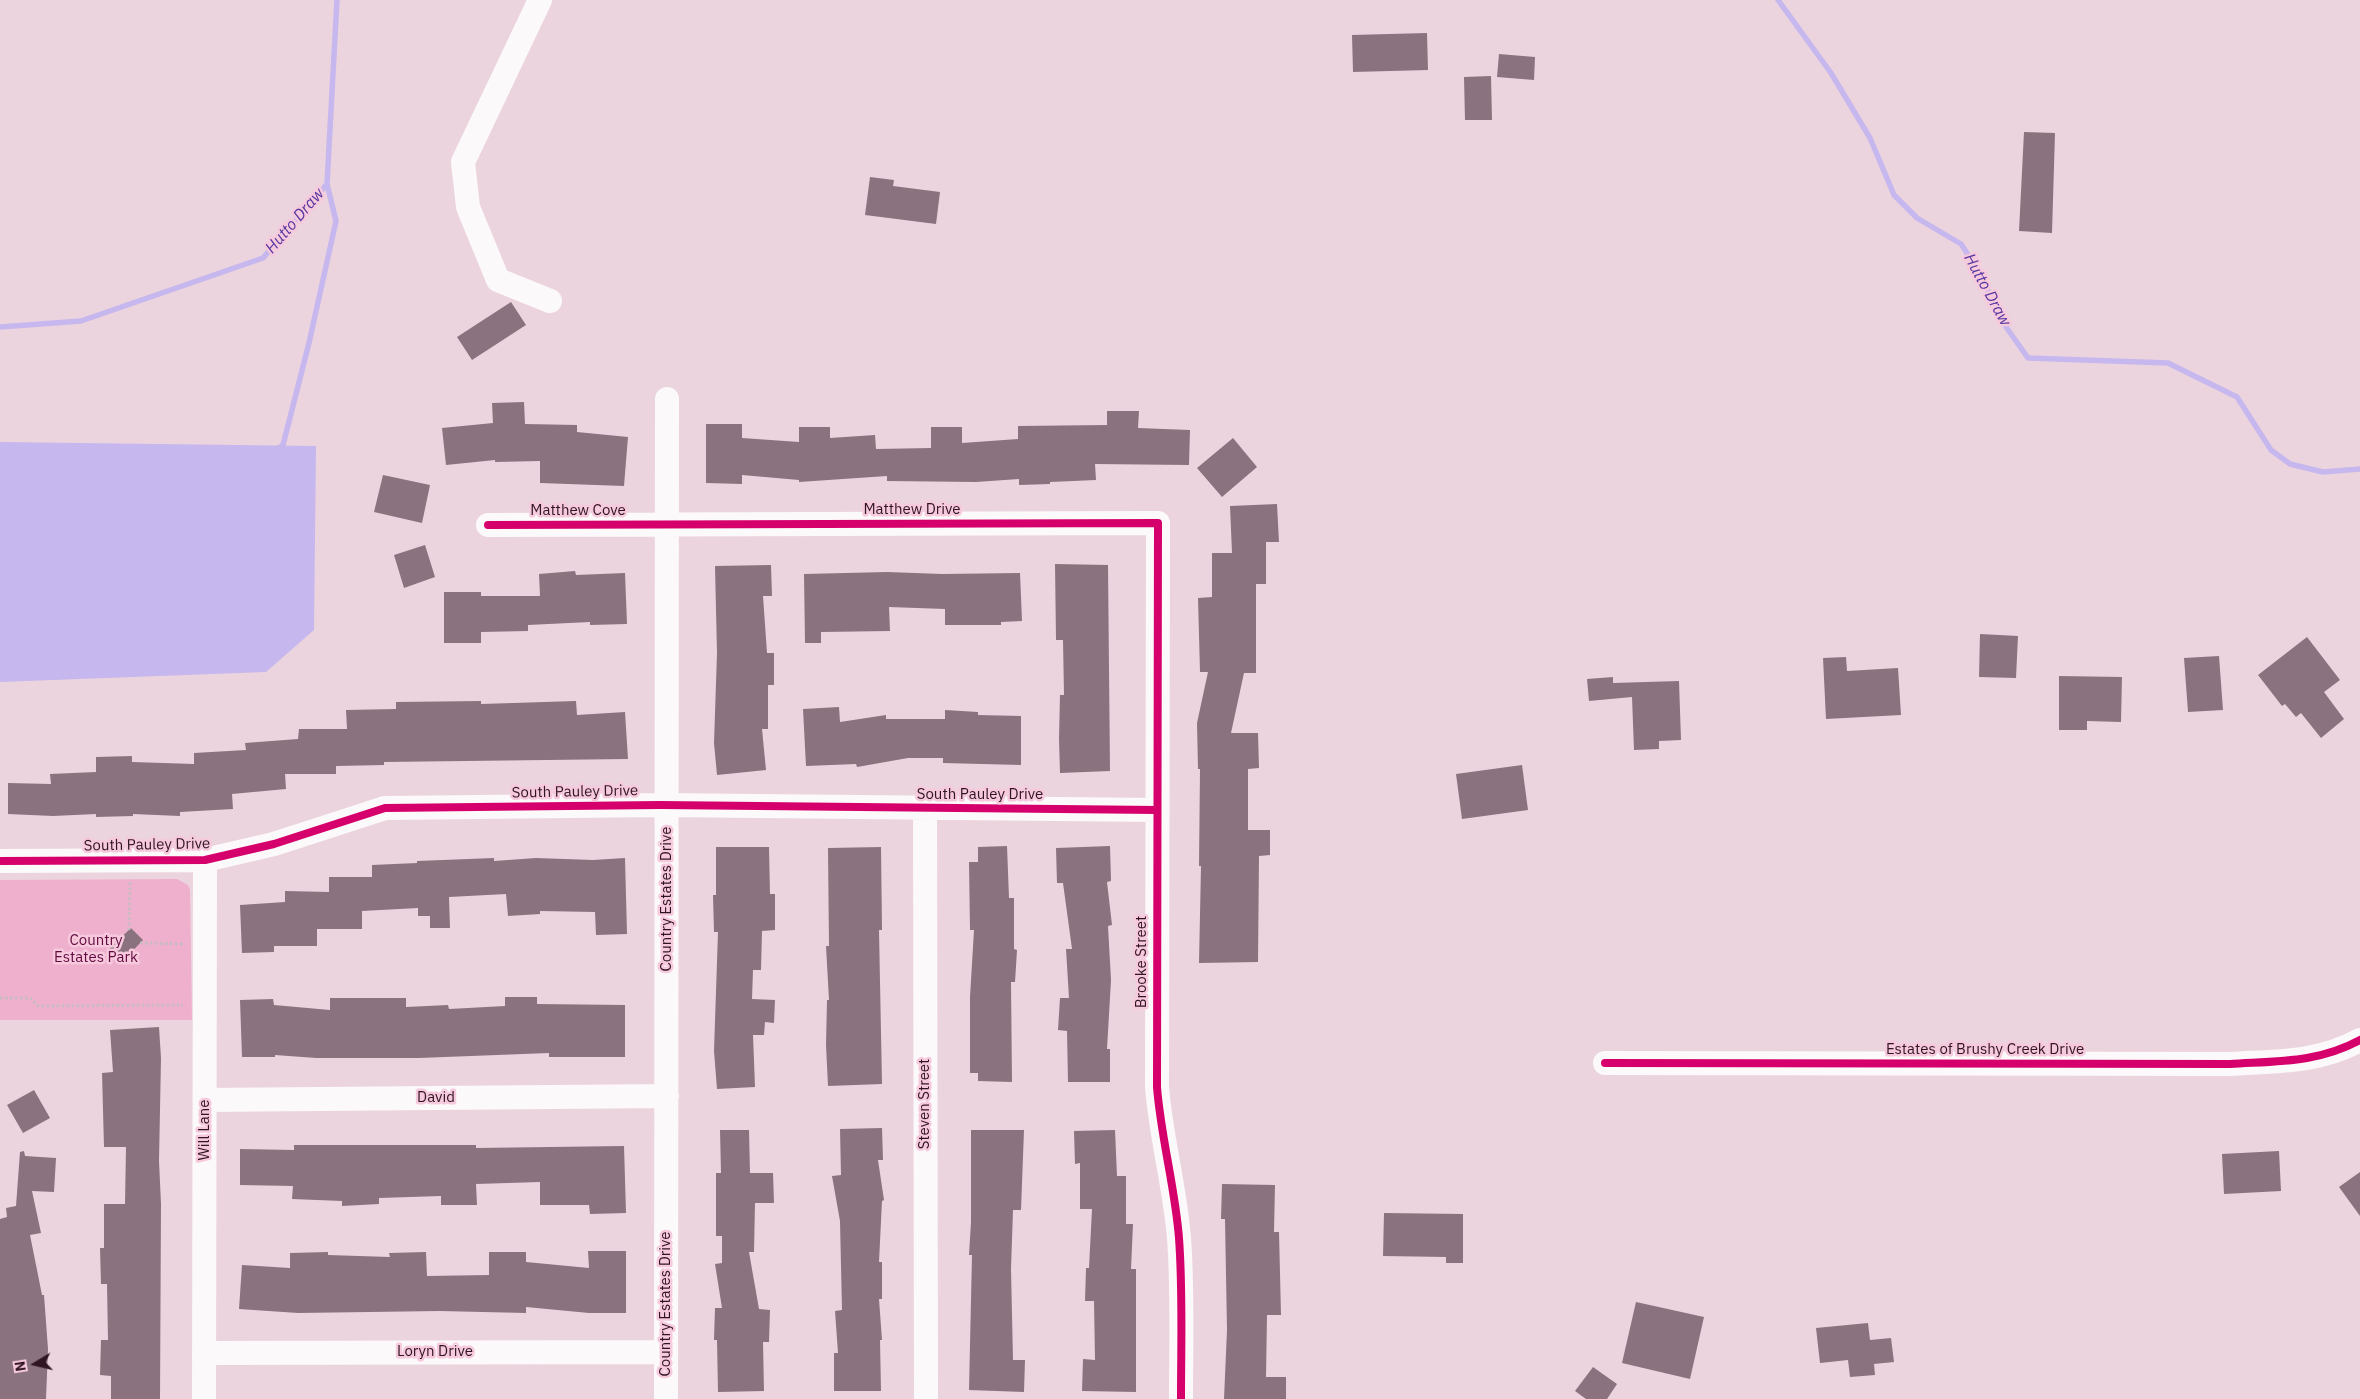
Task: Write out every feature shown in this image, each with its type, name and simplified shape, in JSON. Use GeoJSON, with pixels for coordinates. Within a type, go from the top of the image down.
{"type":"FeatureCollection","features":[{"type":"Feature","properties":{"kind":"street"},"geometry":{"type":"LineString","coordinates":[[540,0],[463,162],[468,207],[498,280],[550,301]]}},
{"type":"Feature","properties":{"kind":"street","name":"Country Estates Drive"},"geometry":{"type":"LineString","coordinates":[[666,1399],[667,399]]}},
{"type":"Feature","properties":{"kind":"street","name":"Matthew Drive"},"geometry":{"type":"LineString","coordinates":[[667,525],[1158,523]]}},
{"type":"Feature","properties":{"kind":"street","name":"Brooke Street"},"geometry":{"type":"LineString","coordinates":[[1158,523],[1156,1087],[1160,1126],[1179,1238],[1182,1399]]}},
{"type":"Feature","properties":{"kind":"street","name":"Matthew Cove"},"geometry":{"type":"LineString","coordinates":[[488,525],[667,525]]}},
{"type":"Feature","properties":{"kind":"street","name":"South Pauley Drive"},"geometry":{"type":"LineString","coordinates":[[0,860],[205,860],[274,844],[385,808],[667,806],[1157,810]]}},
{"type":"Feature","properties":{"kind":"street","name":"Steven Street"},"geometry":{"type":"LineString","coordinates":[[925,808],[926,1399]]}},
{"type":"Feature","properties":{"kind":"street","name":"Will Lane"},"geometry":{"type":"LineString","coordinates":[[204,1399],[205,860]]}},
{"type":"Feature","properties":{"kind":"street","name":"Estates of Brushy Creek Drive"},"geometry":{"type":"LineString","coordinates":[[1605,1062],[2230,1064],[2298,1060],[2332,1054],[2360,1040]]}},
{"type":"Feature","properties":{"kind":"street","name":"David"},"geometry":{"type":"LineString","coordinates":[[205,1100],[667,1096]]}},
{"type":"Feature","properties":{"kind":"street","name":"Loryn Drive"},"geometry":{"type":"LineString","coordinates":[[204,1353],[666,1352]]}},
{"type":"Feature","properties":{"kind":"path"},"geometry":{"type":"LineString","coordinates":[[129,930],[130,882]]}},
{"type":"Feature","properties":{"kind":"path"},"geometry":{"type":"LineString","coordinates":[[140,943],[189,944]]}},
{"type":"Feature","properties":{"kind":"path"},"geometry":{"type":"LineString","coordinates":[[0,998],[30,998],[38,1006],[189,1005]]}},
{"type":"Feature","properties":{"kind":"green space","name":"Country Estates Park"},"geometry":{"type":"Polygon","coordinates":[[[177,879],[188,885],[190,890],[192,1020],[0,1020],[0,880],[177,879]]]}},
{"type":"Feature","properties":{"kind":"shaded area"},"geometry":{"type":"Polygon","coordinates":[[[0,442],[316,446],[314,630],[266,672],[0,682],[0,442]]]}},
{"type":"Feature","properties":{"kind":"building"},"geometry":{"type":"Polygon","coordinates":[[[1427,33],[1428,70],[1353,72],[1352,35],[1427,33]]]}},
{"type":"Feature","properties":{"kind":"building"},"geometry":{"type":"Polygon","coordinates":[[[1499,54],[1535,57],[1534,80],[1497,77],[1499,54]]]}},
{"type":"Feature","properties":{"kind":"building"},"geometry":{"type":"Polygon","coordinates":[[[1491,76],[1492,120],[1465,120],[1464,77],[1491,76]]]}},
{"type":"Feature","properties":{"kind":"building"},"geometry":{"type":"Polygon","coordinates":[[[2024,132],[2055,133],[2052,233],[2019,231],[2024,132]]]}},
{"type":"Feature","properties":{"kind":"building"},"geometry":{"type":"Polygon","coordinates":[[[870,177],[894,180],[893,186],[940,192],[936,224],[865,215],[870,177]]]}},
{"type":"Feature","properties":{"kind":"building"},"geometry":{"type":"Polygon","coordinates":[[[511,302],[526,325],[472,360],[457,337],[511,302]]]}},
{"type":"Feature","properties":{"kind":"building"},"geometry":{"type":"Polygon","coordinates":[[[524,402],[525,424],[577,425],[577,432],[628,437],[624,486],[540,483],[540,461],[495,462],[495,460],[446,465],[442,428],[493,423],[492,403],[524,402]]]}},
{"type":"Feature","properties":{"kind":"building"},"geometry":{"type":"Polygon","coordinates":[[[1107,411],[1139,411],[1138,428],[1190,430],[1189,465],[1095,464],[1096,480],[1050,482],[1050,484],[1019,485],[1019,479],[976,482],[887,481],[887,476],[799,482],[799,480],[742,475],[742,484],[706,483],[706,424],[742,424],[742,438],[799,442],[799,427],[830,427],[830,438],[875,435],[876,449],[931,448],[931,427],[962,427],[962,443],[1018,439],[1018,426],[1107,425],[1107,411]]]}},
{"type":"Feature","properties":{"kind":"building"},"geometry":{"type":"Polygon","coordinates":[[[1233,438],[1257,467],[1222,497],[1197,468],[1233,438]]]}},
{"type":"Feature","properties":{"kind":"building"},"geometry":{"type":"Polygon","coordinates":[[[383,475],[430,485],[422,523],[374,512],[383,475]]]}},
{"type":"Feature","properties":{"kind":"building"},"geometry":{"type":"Polygon","coordinates":[[[1277,504],[1279,542],[1266,542],[1266,584],[1256,584],[1256,673],[1244,673],[1231,733],[1258,733],[1259,768],[1248,769],[1248,830],[1270,830],[1270,855],[1259,856],[1258,962],[1199,963],[1201,866],[1199,866],[1200,769],[1198,769],[1197,723],[1208,672],[1200,672],[1198,598],[1212,597],[1212,553],[1232,553],[1230,506],[1277,504]]]}},
{"type":"Feature","properties":{"kind":"building"},"geometry":{"type":"Polygon","coordinates":[[[425,545],[435,577],[404,588],[394,555],[425,545]]]}},
{"type":"Feature","properties":{"kind":"building"},"geometry":{"type":"Polygon","coordinates":[[[1055,564],[1108,565],[1110,771],[1060,773],[1060,695],[1064,695],[1063,640],[1056,640],[1055,564]]]}},
{"type":"Feature","properties":{"kind":"building"},"geometry":{"type":"Polygon","coordinates":[[[771,565],[772,596],[763,596],[767,653],[774,653],[774,685],[768,685],[768,729],[762,729],[766,770],[717,775],[714,743],[717,653],[715,566],[771,565]]]}},
{"type":"Feature","properties":{"kind":"building"},"geometry":{"type":"Polygon","coordinates":[[[575,571],[576,575],[625,573],[627,624],[590,625],[590,622],[528,625],[528,631],[481,632],[481,643],[444,643],[444,592],[481,592],[481,596],[540,596],[539,574],[575,571]]]}},
{"type":"Feature","properties":{"kind":"building"},"geometry":{"type":"Polygon","coordinates":[[[887,572],[942,574],[1020,573],[1022,621],[1001,622],[1001,625],[945,625],[945,609],[889,607],[890,631],[821,632],[821,643],[805,643],[804,574],[887,572]]]}},
{"type":"Feature","properties":{"kind":"building"},"geometry":{"type":"Polygon","coordinates":[[[1980,634],[2018,636],[2016,678],[1979,677],[1980,634]]]}},
{"type":"Feature","properties":{"kind":"building"},"geometry":{"type":"Polygon","coordinates":[[[2307,637],[2340,680],[2324,692],[2344,719],[2321,738],[2301,713],[2296,717],[2285,704],[2282,706],[2258,675],[2307,637]]]}},
{"type":"Feature","properties":{"kind":"building"},"geometry":{"type":"Polygon","coordinates":[[[2219,656],[2223,710],[2188,712],[2184,658],[2219,656]]]}},
{"type":"Feature","properties":{"kind":"building"},"geometry":{"type":"Polygon","coordinates":[[[1846,657],[1847,671],[1898,668],[1901,715],[1826,719],[1823,658],[1846,657]]]}},
{"type":"Feature","properties":{"kind":"building"},"geometry":{"type":"Polygon","coordinates":[[[2059,676],[2122,677],[2121,722],[2087,721],[2087,730],[2059,730],[2059,676]]]}},
{"type":"Feature","properties":{"kind":"building"},"geometry":{"type":"Polygon","coordinates":[[[1613,677],[1613,683],[1679,681],[1681,740],[1659,741],[1659,749],[1634,750],[1632,697],[1589,701],[1587,679],[1613,677]]]}},
{"type":"Feature","properties":{"kind":"building"},"geometry":{"type":"Polygon","coordinates":[[[481,701],[481,704],[576,701],[577,715],[625,712],[628,759],[384,762],[384,765],[336,766],[336,774],[285,774],[286,789],[232,794],[233,809],[180,812],[180,816],[133,814],[133,816],[96,817],[96,814],[53,816],[8,814],[8,783],[51,784],[50,774],[96,772],[96,757],[132,756],[132,762],[194,764],[194,753],[246,750],[245,743],[298,739],[299,729],[347,729],[346,710],[396,709],[396,702],[481,701]]]}},
{"type":"Feature","properties":{"kind":"building"},"geometry":{"type":"Polygon","coordinates":[[[839,707],[840,722],[886,715],[886,719],[945,719],[945,710],[978,712],[978,715],[1021,716],[1021,765],[943,763],[943,758],[908,758],[857,767],[856,764],[806,766],[803,709],[839,707]]]}},
{"type":"Feature","properties":{"kind":"building"},"geometry":{"type":"Polygon","coordinates":[[[1522,765],[1528,810],[1462,819],[1456,774],[1522,765]]]}},
{"type":"Feature","properties":{"kind":"building"},"geometry":{"type":"Polygon","coordinates":[[[1007,846],[1009,898],[1014,898],[1014,949],[1017,950],[1015,982],[1011,982],[1012,1082],[978,1081],[978,1073],[970,1073],[970,997],[974,930],[970,930],[969,862],[978,862],[978,847],[1007,846]]]}},
{"type":"Feature","properties":{"kind":"building"},"geometry":{"type":"Polygon","coordinates":[[[1110,846],[1111,881],[1107,882],[1112,925],[1108,926],[1111,980],[1107,1049],[1110,1049],[1110,1082],[1068,1082],[1067,1031],[1058,1030],[1060,998],[1069,998],[1066,949],[1072,949],[1063,883],[1057,883],[1056,848],[1110,846]]]}},
{"type":"Feature","properties":{"kind":"building"},"geometry":{"type":"Polygon","coordinates":[[[716,847],[769,847],[770,894],[775,894],[775,930],[762,931],[761,970],[753,970],[752,999],[775,1000],[774,1023],[765,1022],[764,1035],[753,1035],[755,1087],[717,1089],[714,1051],[718,932],[714,932],[713,895],[716,895],[716,847]]]}},
{"type":"Feature","properties":{"kind":"building"},"geometry":{"type":"Polygon","coordinates":[[[881,847],[882,930],[879,930],[882,1084],[828,1086],[826,1045],[827,1000],[829,1000],[826,946],[829,946],[828,848],[881,847]]]}},
{"type":"Feature","properties":{"kind":"building"},"geometry":{"type":"Polygon","coordinates":[[[494,858],[494,861],[536,858],[593,860],[625,858],[627,934],[596,935],[595,912],[540,911],[540,914],[508,916],[506,894],[449,897],[450,928],[430,928],[430,916],[418,916],[418,908],[362,911],[362,929],[317,929],[317,946],[274,946],[274,952],[242,953],[240,905],[285,902],[285,891],[329,892],[329,877],[372,877],[372,865],[494,858]]]}},
{"type":"Feature","properties":{"kind":"building"},"geometry":{"type":"Polygon","coordinates":[[[131,928],[143,940],[121,963],[108,950],[131,928]]]}},
{"type":"Feature","properties":{"kind":"building"},"geometry":{"type":"Polygon","coordinates":[[[505,997],[537,997],[537,1004],[625,1005],[625,1057],[549,1057],[549,1053],[419,1058],[316,1058],[275,1055],[275,1057],[242,1057],[240,1000],[273,999],[274,1005],[330,1010],[330,998],[406,998],[406,1007],[448,1005],[449,1009],[505,1006],[505,997]]]}},
{"type":"Feature","properties":{"kind":"building"},"geometry":{"type":"Polygon","coordinates":[[[159,1027],[161,1058],[159,1161],[161,1204],[160,1399],[111,1399],[111,1376],[100,1375],[101,1340],[108,1340],[107,1284],[101,1284],[100,1248],[104,1248],[104,1204],[125,1204],[126,1147],[104,1147],[102,1073],[113,1072],[110,1030],[159,1027]]]}},
{"type":"Feature","properties":{"kind":"building"},"geometry":{"type":"Polygon","coordinates":[[[34,1090],[50,1118],[23,1133],[7,1105],[34,1090]]]}},
{"type":"Feature","properties":{"kind":"building"},"geometry":{"type":"Polygon","coordinates":[[[882,1128],[883,1160],[878,1160],[884,1200],[882,1201],[879,1262],[882,1262],[882,1299],[879,1299],[882,1340],[880,1340],[881,1391],[834,1391],[834,1353],[838,1353],[835,1311],[842,1310],[840,1221],[832,1176],[841,1175],[840,1129],[882,1128]]]}},
{"type":"Feature","properties":{"kind":"building"},"geometry":{"type":"Polygon","coordinates":[[[720,1130],[749,1130],[750,1173],[773,1173],[774,1203],[755,1203],[754,1252],[749,1252],[759,1309],[770,1310],[769,1342],[763,1342],[764,1391],[718,1392],[717,1340],[714,1340],[715,1308],[722,1308],[715,1264],[722,1263],[722,1236],[716,1236],[716,1173],[721,1173],[720,1130]]]}},
{"type":"Feature","properties":{"kind":"building"},"geometry":{"type":"Polygon","coordinates":[[[971,1130],[1024,1130],[1021,1210],[1013,1210],[1011,1269],[1013,1360],[1025,1360],[1024,1392],[969,1390],[972,1255],[969,1255],[971,1130]]]}},
{"type":"Feature","properties":{"kind":"building"},"geometry":{"type":"Polygon","coordinates":[[[1115,1130],[1117,1176],[1126,1176],[1126,1224],[1133,1224],[1131,1269],[1136,1269],[1136,1392],[1082,1391],[1083,1359],[1095,1360],[1094,1301],[1085,1301],[1086,1268],[1089,1268],[1092,1209],[1080,1209],[1080,1163],[1075,1164],[1074,1131],[1115,1130]]]}},
{"type":"Feature","properties":{"kind":"building"},"geometry":{"type":"Polygon","coordinates":[[[294,1145],[476,1145],[476,1148],[624,1146],[626,1213],[590,1214],[589,1205],[540,1205],[540,1182],[476,1184],[477,1205],[441,1205],[441,1196],[379,1198],[379,1204],[342,1206],[342,1201],[292,1199],[293,1186],[240,1185],[240,1149],[294,1150],[294,1145]]]}},
{"type":"Feature","properties":{"kind":"building"},"geometry":{"type":"Polygon","coordinates":[[[24,1151],[25,1156],[56,1158],[54,1192],[32,1191],[41,1233],[30,1235],[42,1295],[44,1295],[48,1349],[46,1399],[0,1399],[0,1219],[7,1217],[6,1208],[16,1206],[20,1152],[24,1151]]]}},
{"type":"Feature","properties":{"kind":"building"},"geometry":{"type":"Polygon","coordinates":[[[2279,1151],[2281,1191],[2224,1194],[2222,1154],[2279,1151]]]}},
{"type":"Feature","properties":{"kind":"building"},"geometry":{"type":"Polygon","coordinates":[[[2360,1172],[2360,1216],[2339,1187],[2360,1172]]]}},
{"type":"Feature","properties":{"kind":"building"},"geometry":{"type":"Polygon","coordinates":[[[1222,1184],[1275,1185],[1274,1232],[1279,1232],[1281,1315],[1267,1315],[1266,1377],[1286,1377],[1286,1399],[1224,1399],[1227,1330],[1225,1219],[1221,1219],[1222,1184]]]}},
{"type":"Feature","properties":{"kind":"building"},"geometry":{"type":"Polygon","coordinates":[[[1384,1213],[1463,1214],[1463,1263],[1446,1263],[1446,1257],[1383,1256],[1384,1213]]]}},
{"type":"Feature","properties":{"kind":"building"},"geometry":{"type":"Polygon","coordinates":[[[588,1251],[626,1251],[626,1313],[589,1313],[526,1307],[526,1313],[440,1311],[298,1313],[239,1309],[242,1265],[290,1268],[290,1253],[328,1252],[328,1255],[390,1257],[389,1253],[426,1252],[427,1276],[489,1275],[489,1252],[526,1252],[526,1262],[589,1268],[588,1251]]]}},
{"type":"Feature","properties":{"kind":"building"},"geometry":{"type":"Polygon","coordinates":[[[1636,1302],[1704,1317],[1690,1379],[1622,1363],[1636,1302]]]}},
{"type":"Feature","properties":{"kind":"building"},"geometry":{"type":"Polygon","coordinates":[[[1868,1323],[1870,1340],[1891,1338],[1894,1362],[1874,1364],[1875,1375],[1850,1377],[1848,1360],[1820,1363],[1816,1328],[1868,1323]]]}},
{"type":"Feature","properties":{"kind":"building"},"geometry":{"type":"Polygon","coordinates":[[[1593,1367],[1617,1384],[1607,1399],[1586,1399],[1575,1391],[1593,1367]]]}},
{"type":"Feature","properties":{"kind":"waterway","name":"Hutto Draw"},"geometry":{"type":"LineString","coordinates":[[0,327],[81,321],[263,258],[327,184],[337,0]]}},
{"type":"Feature","properties":{"kind":"waterway","name":"Hutto Draw"},"geometry":{"type":"LineString","coordinates":[[1778,0],[1831,73],[1870,138],[1894,195],[1917,218],[1961,244],[1981,274],[1999,317],[2028,358],[2168,363],[2237,397],[2271,450],[2290,464],[2323,472],[2360,469]]}},
{"type":"Feature","properties":{"kind":"waterway"},"geometry":{"type":"LineString","coordinates":[[277,449],[283,445],[309,343],[336,221],[327,184]]}},
{"type":"Feature","properties":{"kind":"cycle path"},"geometry":{"type":"LineString","coordinates":[[488,525],[1158,523],[1157,1087],[1179,1238],[1181,1399]]}},
{"type":"Feature","properties":{"kind":"cycle path"},"geometry":{"type":"LineString","coordinates":[[0,861],[205,860],[274,844],[385,808],[660,805],[1157,810]]}},
{"type":"Feature","properties":{"kind":"cycle path"},"geometry":{"type":"LineString","coordinates":[[1605,1063],[2230,1064],[2297,1060],[2329,1053],[2360,1040]]}}]}
